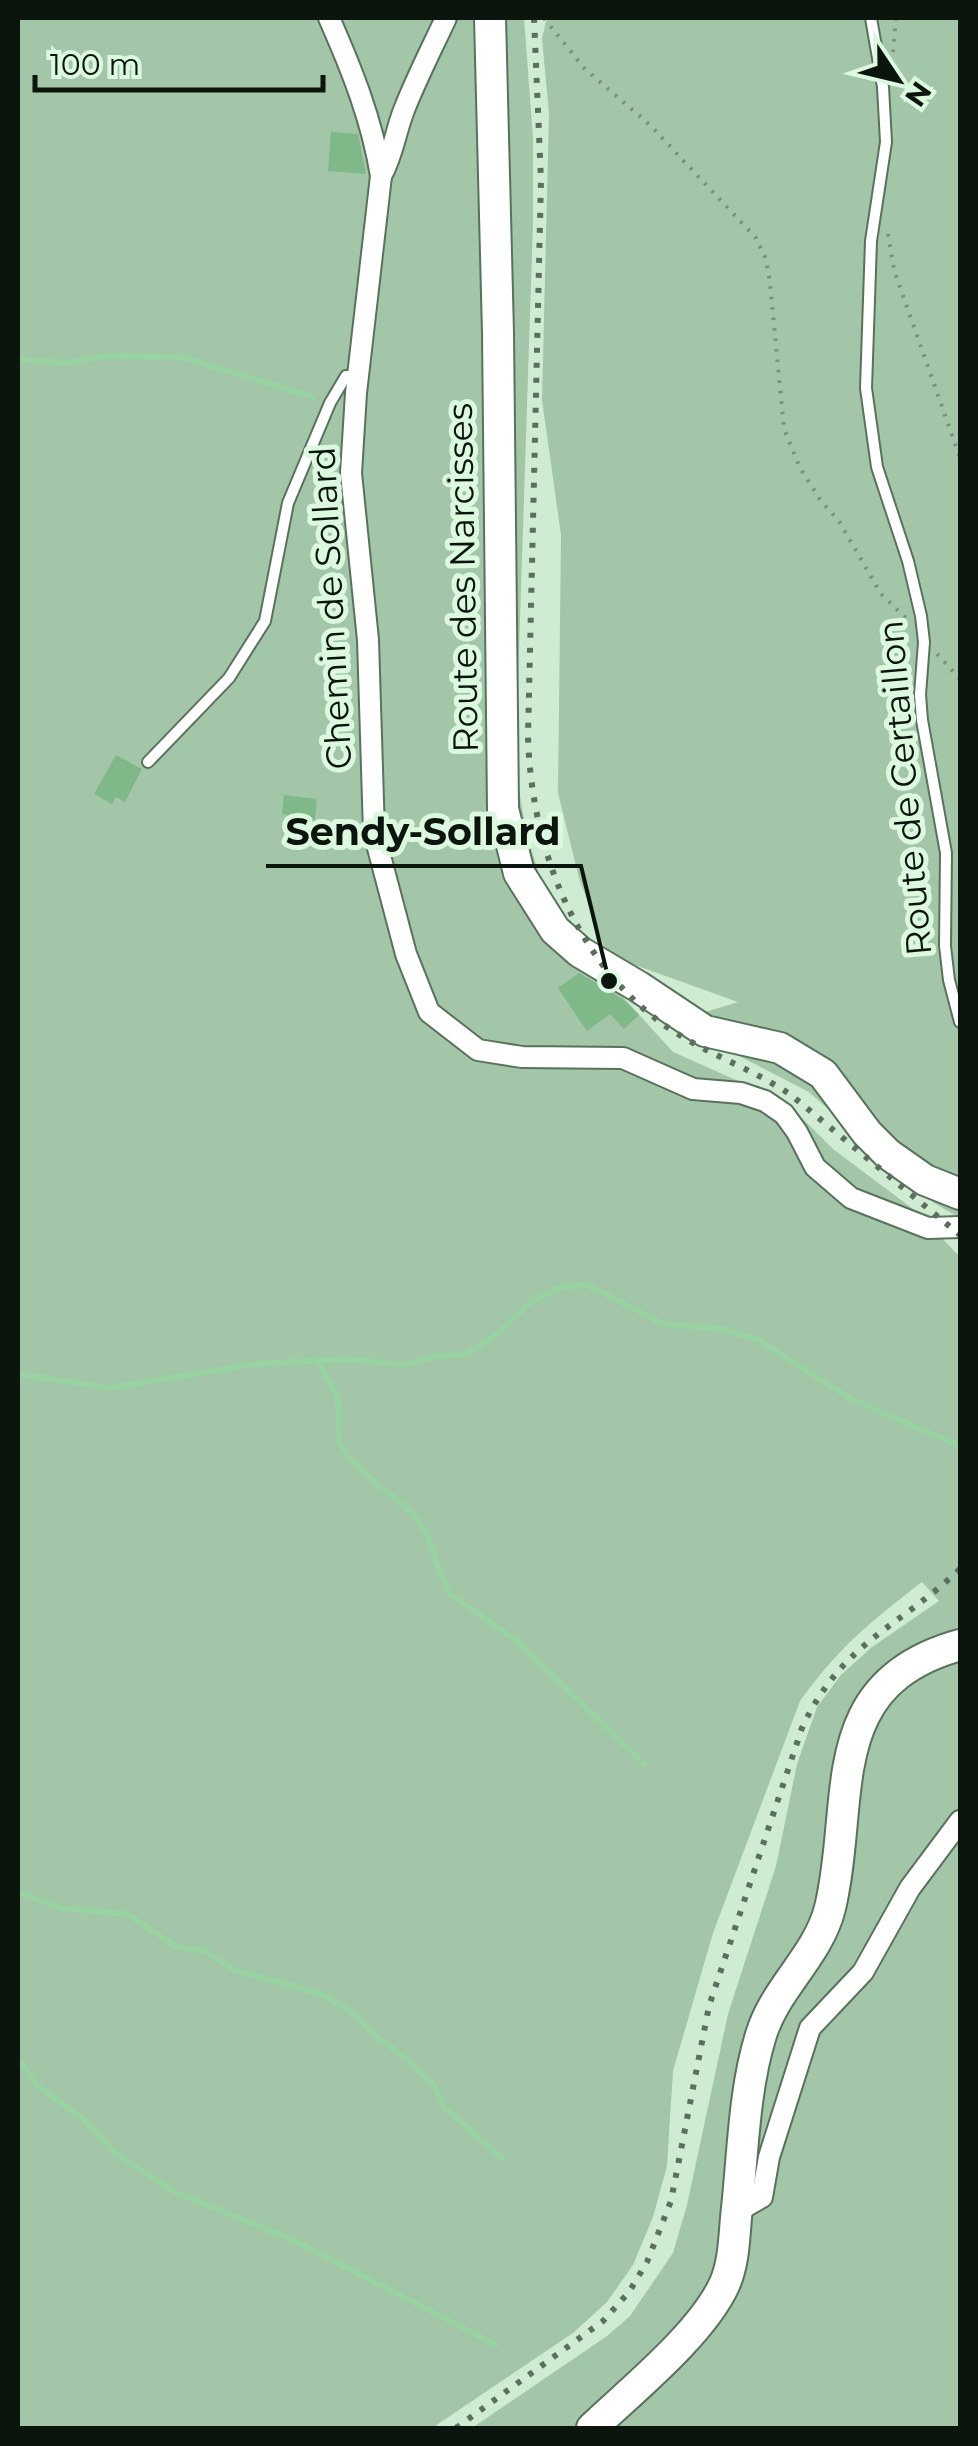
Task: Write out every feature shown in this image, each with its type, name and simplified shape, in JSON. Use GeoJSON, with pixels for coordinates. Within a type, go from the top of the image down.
{"type":"FeatureCollection","features":[{"type":"Feature","properties":{"kind":"street","name":"Chemin de Sollard"},"geometry":{"type":"LineString","coordinates":[[328,18],[358,84],[375,142],[380,176],[358,376],[352,473],[368,640],[374,833],[406,954],[429,1012],[478,1050],[522,1057],[624,1058],[694,1089],[741,1093],[765,1101],[784,1114],[798,1132],[815,1167],[852,1198],[928,1228],[960,1227]]}},
{"type":"Feature","properties":{"kind":"street"},"geometry":{"type":"LineString","coordinates":[[380,176],[391,158],[402,115],[446,18]]}},
{"type":"Feature","properties":{"kind":"street","name":"Route des Narcisses"},"geometry":{"type":"LineString","coordinates":[[490,18],[503,809],[519,873],[554,930],[580,952],[705,1031],[780,1048],[823,1074],[867,1134],[888,1154],[924,1180],[960,1194]]}},
{"type":"Feature","properties":{"kind":"street"},"geometry":{"type":"LineString","coordinates":[[592,2428],[710,2309],[728,2273],[760,2038],[776,1999],[827,1919],[854,1737],[872,1704],[900,1674],[923,1659],[960,1645]]}},
{"type":"Feature","properties":{"kind":"street"},"geometry":{"type":"LineString","coordinates":[[736,2212],[762,2197],[769,2157],[810,2028],[863,1972],[910,1888],[960,1821]]}},
{"type":"Feature","properties":{"kind":"lane","name":"Route de Certaillon"},"geometry":{"type":"LineString","coordinates":[[871,18],[883,87],[886,142],[871,242],[866,388],[877,467],[908,561],[923,636],[921,708],[946,852],[945,946],[960,1022]]}},
{"type":"Feature","properties":{"kind":"lane"},"geometry":{"type":"LineString","coordinates":[[148,762],[230,678],[265,621],[288,503],[330,403],[346,376],[358,376]]}},
{"type":"Feature","properties":{"kind":"path"},"geometry":{"type":"LineString","coordinates":[[544,18],[584,68],[650,125],[756,238],[766,256],[769,274],[784,429],[800,468],[840,521],[882,594],[960,680]]}},
{"type":"Feature","properties":{"kind":"path"},"geometry":{"type":"LineString","coordinates":[[888,231],[894,270],[960,458]]}},
{"type":"Feature","properties":{"kind":"green space"},"geometry":{"type":"Polygon","coordinates":[[[18,18],[524,18],[533,138],[533,223],[516,741],[519,790],[539,874],[567,929],[673,1052],[761,1091],[795,1111],[833,1149],[917,1212],[960,1257],[960,2428],[472,2428],[607,2336],[630,2316],[673,2253],[728,2014],[776,1866],[797,1764],[817,1707],[841,1675],[872,1647],[939,1601],[922,1582],[856,1636],[800,1701],[713,1933],[673,2071],[667,2166],[653,2217],[633,2265],[607,2302],[573,2333],[432,2428],[18,2428],[18,18]]]}},
{"type":"Feature","properties":{"kind":"green space"},"geometry":{"type":"Polygon","coordinates":[[[547,18],[960,18],[960,1218],[934,1203],[809,1092],[673,1022],[738,1002],[607,955],[579,878],[558,793],[561,535],[542,400],[549,114],[542,38],[547,18]]]}},
{"type":"Feature","properties":{"kind":"building"},"geometry":{"type":"Polygon","coordinates":[[[331,132],[358,134],[366,174],[328,171],[331,132]]]}},
{"type":"Feature","properties":{"kind":"building"},"geometry":{"type":"Polygon","coordinates":[[[457,517],[478,522],[471,553],[450,549],[457,517]]]}},
{"type":"Feature","properties":{"kind":"building"},"geometry":{"type":"Polygon","coordinates":[[[116,755],[142,769],[125,802],[116,797],[112,804],[94,794],[116,755]]]}},
{"type":"Feature","properties":{"kind":"building"},"geometry":{"type":"Polygon","coordinates":[[[284,795],[317,799],[313,837],[286,834],[284,795]]]}},
{"type":"Feature","properties":{"kind":"building"},"geometry":{"type":"Polygon","coordinates":[[[579,973],[603,987],[607,994],[610,991],[625,1001],[639,1015],[624,1029],[610,1014],[587,1031],[558,988],[579,973]]]}},
{"type":"Feature","properties":{"kind":"waterway"},"geometry":{"type":"LineString","coordinates":[[18,359],[65,363],[104,356],[182,357],[313,397]]}},
{"type":"Feature","properties":{"kind":"waterway"},"geometry":{"type":"LineString","coordinates":[[18,1374],[109,1388],[255,1364],[347,1359],[404,1365],[436,1356],[466,1354],[495,1336],[530,1302],[561,1287],[587,1285],[663,1324],[721,1329],[757,1339],[851,1399],[960,1446]]}},
{"type":"Feature","properties":{"kind":"waterway"},"geometry":{"type":"LineString","coordinates":[[318,1360],[338,1398],[339,1442],[352,1462],[413,1514],[427,1533],[450,1594],[517,1641],[644,1764]]}},
{"type":"Feature","properties":{"kind":"waterway"},"geometry":{"type":"LineString","coordinates":[[18,1892],[61,1908],[127,1914],[177,1947],[205,1951],[234,1970],[322,1994],[353,2013],[410,2062],[434,2085],[445,2108],[503,2159]]}},
{"type":"Feature","properties":{"kind":"waterway"},"geometry":{"type":"LineString","coordinates":[[18,2060],[38,2086],[82,2118],[115,2153],[173,2191],[293,2240],[496,2345]]}},
{"type":"Feature","properties":{"kind":"railway"},"geometry":{"type":"LineString","coordinates":[[534,18],[541,180],[528,736],[538,820],[549,861],[584,937],[608,972],[637,1003],[685,1038],[791,1095],[960,1235]]}},
{"type":"Feature","properties":{"kind":"railway"},"geometry":{"type":"LineString","coordinates":[[456,2428],[603,2321],[629,2292],[647,2262],[671,2201],[709,2006],[802,1728],[818,1699],[853,1656],[960,1569]]}},
{"type":"Feature","properties":{"kind":"place","name":"Sendy-Sollard"},"geometry":{"type":"Point","coordinates":[609,981]}}]}
